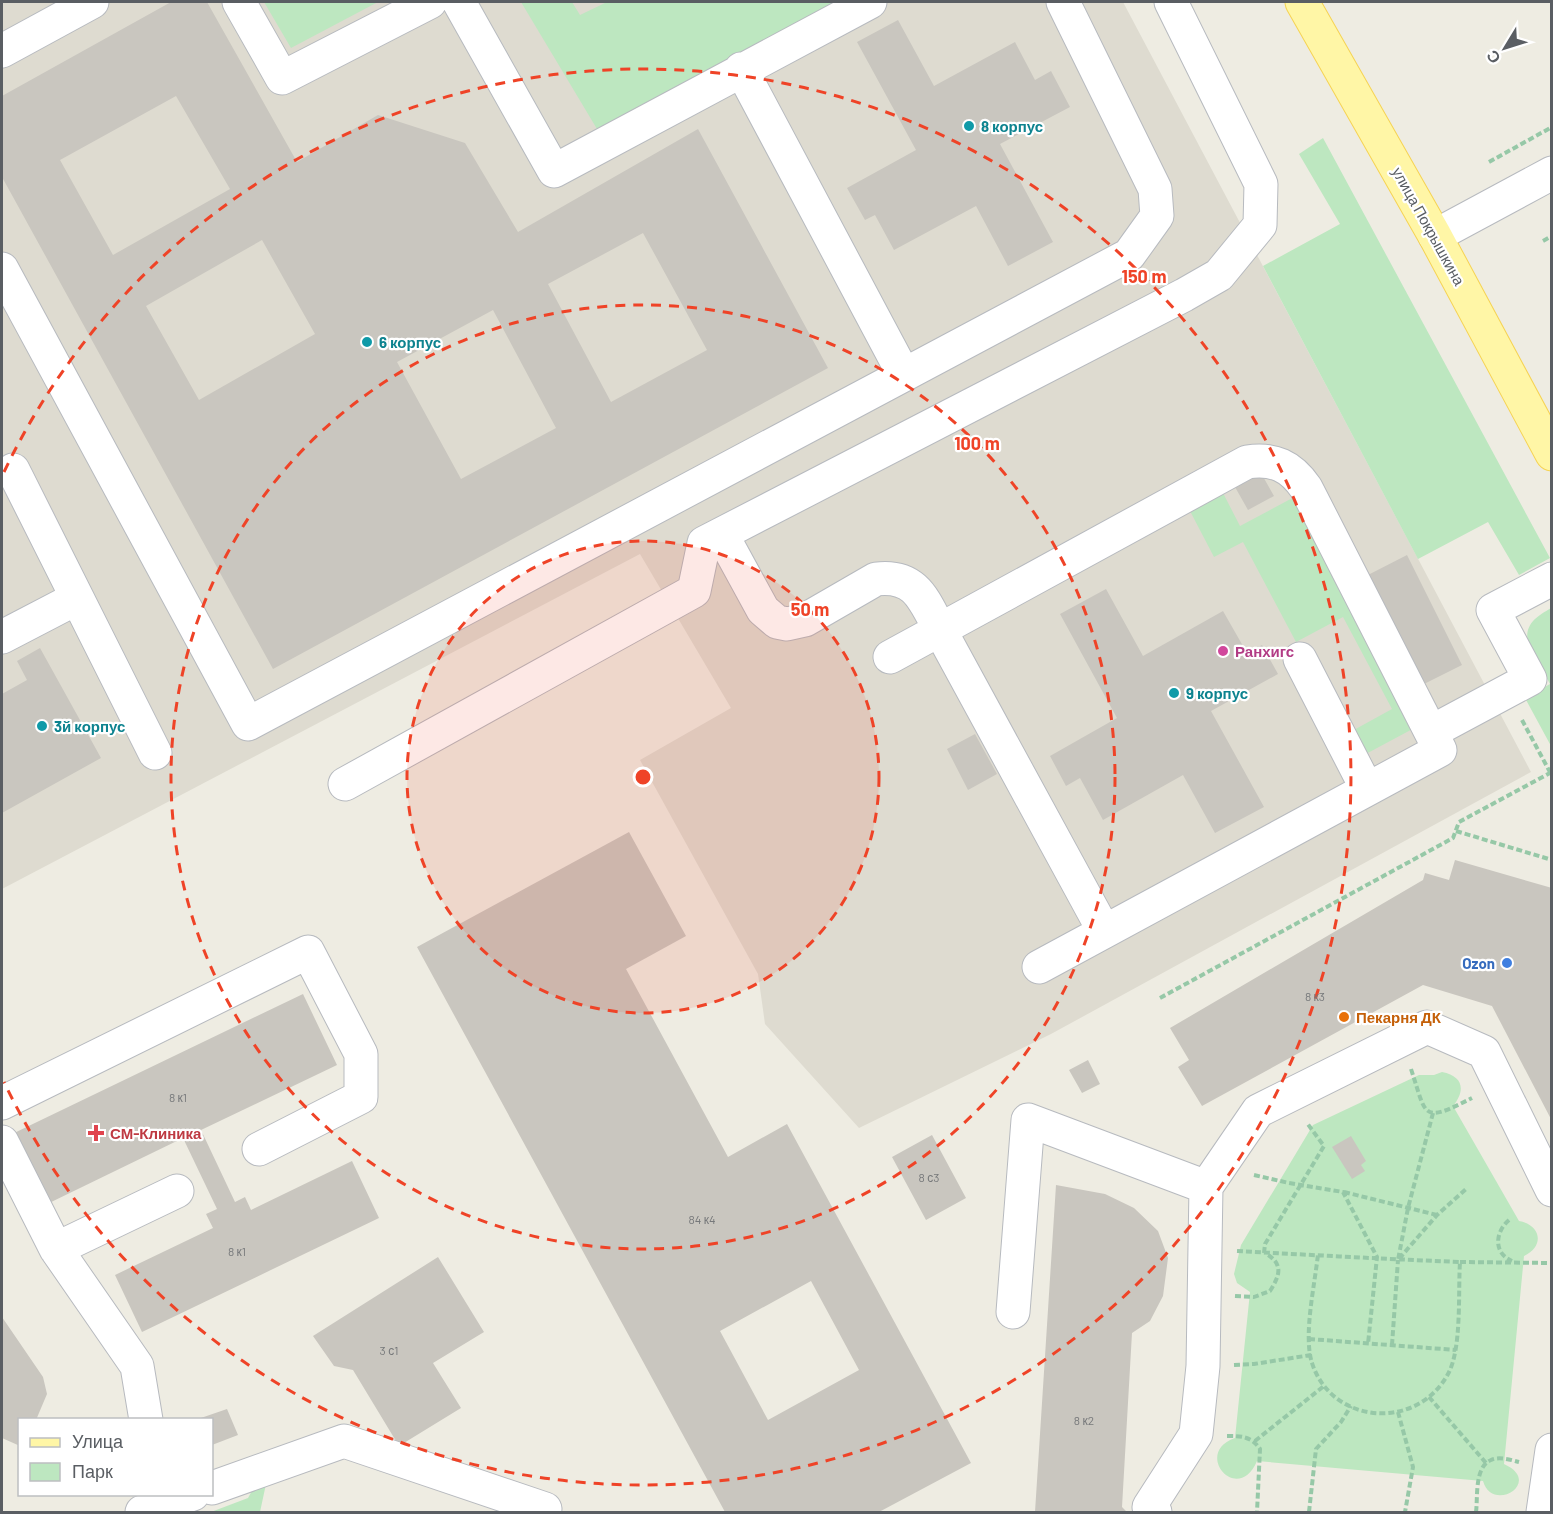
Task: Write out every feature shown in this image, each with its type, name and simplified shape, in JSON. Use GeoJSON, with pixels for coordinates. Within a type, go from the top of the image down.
{"type":"FeatureCollection","features":[{"type":"Feature","properties":{"kind":"main road","name":"улица Покрышкина"},"geometry":{"type":"LineString","coordinates":[[1302,2],[1435,236],[1551,454]]}},
{"type":"Feature","properties":{"kind":"street"},"geometry":{"type":"LineString","coordinates":[[2,51],[92,2]]}},
{"type":"Feature","properties":{"kind":"street"},"geometry":{"type":"LineString","coordinates":[[239,2],[282,78],[430,2]]}},
{"type":"Feature","properties":{"kind":"street"},"geometry":{"type":"LineString","coordinates":[[459,2],[554,171],[870,2]]}},
{"type":"Feature","properties":{"kind":"street"},"geometry":{"type":"LineString","coordinates":[[2,269],[248,724],[1129,255],[1157,216],[1155,189],[1063,2]]}},
{"type":"Feature","properties":{"kind":"street"},"geometry":{"type":"LineString","coordinates":[[345,784],[694,591],[704,543],[1174,300],[1219,274],[1260,225],[1262,184],[1171,2]]}},
{"type":"Feature","properties":{"kind":"street"},"geometry":{"type":"LineString","coordinates":[[741,69],[904,375]]}},
{"type":"Feature","properties":{"kind":"street"},"geometry":{"type":"LineString","coordinates":[[1435,236],[1551,173]]}},
{"type":"Feature","properties":{"kind":"street"},"geometry":{"type":"LineString","coordinates":[[890,657],[1247,462],[1261,460],[1275,462],[1288,467],[1299,477],[1306,488],[1440,750],[1039,967]]}},
{"type":"Feature","properties":{"kind":"street"},"geometry":{"type":"LineString","coordinates":[[6,465],[77,598],[155,753]]}},
{"type":"Feature","properties":{"kind":"street"},"geometry":{"type":"LineString","coordinates":[[723,535],[763,610],[777,622],[796,623],[876,579],[890,577],[903,580],[914,587],[940,630],[1104,931]]}},
{"type":"Feature","properties":{"kind":"street"},"geometry":{"type":"LineString","coordinates":[[1431,732],[1530,679],[1493,610],[1551,579]]}},
{"type":"Feature","properties":{"kind":"street"},"geometry":{"type":"LineString","coordinates":[[2,637],[77,598]]}},
{"type":"Feature","properties":{"kind":"street"},"geometry":{"type":"LineString","coordinates":[[1300,659],[1367,789]]}},
{"type":"Feature","properties":{"kind":"street"},"geometry":{"type":"LineString","coordinates":[[2,1103],[308,952],[361,1054],[361,1097],[259,1149]]}},
{"type":"Feature","properties":{"kind":"street"},"geometry":{"type":"LineString","coordinates":[[1155,1512],[1149,1507],[1196,1434],[1203,1366],[1204,1296],[1213,1177],[1258,1111],[1427,1027],[1484,1053],[1551,1190]]}},
{"type":"Feature","properties":{"kind":"street"},"geometry":{"type":"LineString","coordinates":[[1013,1312],[1028,1120],[1213,1177]]}},
{"type":"Feature","properties":{"kind":"street"},"geometry":{"type":"LineString","coordinates":[[2,1142],[56,1249],[137,1366],[146,1418]]}},
{"type":"Feature","properties":{"kind":"street"},"geometry":{"type":"LineString","coordinates":[[56,1249],[177,1191]]}},
{"type":"Feature","properties":{"kind":"street"},"geometry":{"type":"LineString","coordinates":[[213,1488],[344,1441],[546,1509]]}},
{"type":"Feature","properties":{"kind":"street"},"geometry":{"type":"LineString","coordinates":[[1543,1512],[1550,1458]]}},
{"type":"Feature","properties":{"kind":"street"},"geometry":{"type":"LineString","coordinates":[[141,1496],[141,1512],[187,1496]]}},
{"type":"Feature","properties":{"kind":"path"},"geometry":{"type":"LineString","coordinates":[[1489,162],[1551,128]]}},
{"type":"Feature","properties":{"kind":"path"},"geometry":{"type":"LineString","coordinates":[[1543,242],[1551,237]]}},
{"type":"Feature","properties":{"kind":"path"},"geometry":{"type":"LineString","coordinates":[[1160,998],[1453,838],[1459,822],[1551,773],[1506,692]]}},
{"type":"Feature","properties":{"kind":"path"},"geometry":{"type":"LineString","coordinates":[[1456,831],[1551,860]]}},
{"type":"Feature","properties":{"kind":"path"},"geometry":{"type":"LineString","coordinates":[[1400,1040],[1424,1108],[1433,1113],[1448,1110]]}},
{"type":"Feature","properties":{"kind":"path"},"geometry":{"type":"LineString","coordinates":[[1264,1253],[1265,1244],[1324,1146],[1288,1096]]}},
{"type":"Feature","properties":{"kind":"path"},"geometry":{"type":"LineString","coordinates":[[1392,1345],[1398,1260],[1408,1208],[1433,1113]]}},
{"type":"Feature","properties":{"kind":"path"},"geometry":{"type":"LineString","coordinates":[[1213,1177],[1301,1185],[1343,1192],[1437,1215]]}},
{"type":"Feature","properties":{"kind":"path"},"geometry":{"type":"LineString","coordinates":[[1398,1260],[1437,1215],[1466,1189]]}},
{"type":"Feature","properties":{"kind":"path"},"geometry":{"type":"LineString","coordinates":[[1343,1192],[1377,1257],[1368,1344]]}},
{"type":"Feature","properties":{"kind":"path"},"geometry":{"type":"LineString","coordinates":[[1509,1220],[1499,1232],[1499,1247],[1508,1260],[1516,1263]]}},
{"type":"Feature","properties":{"kind":"path"},"geometry":{"type":"LineString","coordinates":[[1204,1296],[1254,1297],[1270,1291],[1279,1274],[1278,1265],[1272,1257],[1264,1253]]}},
{"type":"Feature","properties":{"kind":"path"},"geometry":{"type":"LineString","coordinates":[[1264,1253],[1377,1257],[1398,1260],[1551,1263]]}},
{"type":"Feature","properties":{"kind":"path"},"geometry":{"type":"LineString","coordinates":[[1318,1254],[1309,1339],[1312,1364],[1324,1386],[1343,1402],[1365,1413],[1390,1414],[1414,1408],[1434,1394],[1449,1374],[1456,1350],[1460,1262]]}},
{"type":"Feature","properties":{"kind":"path"},"geometry":{"type":"LineString","coordinates":[[1309,1339],[1456,1350]]}},
{"type":"Feature","properties":{"kind":"path"},"geometry":{"type":"LineString","coordinates":[[1203,1366],[1254,1364],[1311,1355]]}},
{"type":"Feature","properties":{"kind":"path"},"geometry":{"type":"LineString","coordinates":[[1255,1442],[1324,1386]]}},
{"type":"Feature","properties":{"kind":"path"},"geometry":{"type":"LineString","coordinates":[[1429,1397],[1486,1463]]}},
{"type":"Feature","properties":{"kind":"path"},"geometry":{"type":"LineString","coordinates":[[1310,1512],[1316,1449],[1341,1422],[1351,1406]]}},
{"type":"Feature","properties":{"kind":"path"},"geometry":{"type":"LineString","coordinates":[[1398,1412],[1413,1467],[1406,1512]]}},
{"type":"Feature","properties":{"kind":"path"},"geometry":{"type":"LineString","coordinates":[[1196,1434],[1247,1437],[1255,1442],[1260,1449],[1257,1512]]}},
{"type":"Feature","properties":{"kind":"path"},"geometry":{"type":"LineString","coordinates":[[1476,1512],[1479,1475],[1486,1463],[1500,1459],[1550,1458]]}},
{"type":"Feature","properties":{"kind":"shaded area"},"geometry":{"type":"Polygon","coordinates":[[[2,2],[1123,2],[1531,772],[1051,1034],[859,1128],[765,1024],[758,974],[640,760],[731,708],[640,554],[2,889],[2,2]]]}},
{"type":"Feature","properties":{"kind":"green space"},"geometry":{"type":"Polygon","coordinates":[[[264,2],[378,2],[291,48],[264,2]]]}},
{"type":"Feature","properties":{"kind":"green space"},"geometry":{"type":"Polygon","coordinates":[[[521,2],[572,2],[580,15],[607,2],[836,2],[597,129],[521,2]]]}},
{"type":"Feature","properties":{"kind":"green space"},"geometry":{"type":"Polygon","coordinates":[[[1323,138],[1550,558],[1519,575],[1488,522],[1418,559],[1263,266],[1340,224],[1299,154],[1323,138]]]}},
{"type":"Feature","properties":{"kind":"green space"},"geometry":{"type":"Polygon","coordinates":[[[1223,493],[1240,526],[1298,495],[1420,725],[1364,755],[1352,731],[1392,709],[1343,617],[1296,642],[1243,542],[1214,557],[1190,511],[1223,493]]]}},
{"type":"Feature","properties":{"kind":"green space"},"geometry":{"type":"Polygon","coordinates":[[[1551,608],[1551,746],[1525,698],[1550,684],[1528,644],[1527,637],[1532,622],[1551,608]]]}},
{"type":"Feature","properties":{"kind":"green space"},"geometry":{"type":"Polygon","coordinates":[[[1442,1072],[1458,1080],[1461,1089],[1453,1106],[1519,1221],[1532,1227],[1538,1236],[1535,1247],[1524,1256],[1504,1464],[1515,1471],[1519,1479],[1517,1486],[1512,1492],[1496,1495],[1488,1490],[1483,1481],[1257,1461],[1249,1474],[1240,1478],[1230,1477],[1218,1464],[1218,1454],[1223,1445],[1235,1438],[1250,1292],[1237,1283],[1234,1274],[1241,1245],[1313,1125],[1419,1075],[1434,1075],[1442,1072]]]}},
{"type":"Feature","properties":{"kind":"green space"},"geometry":{"type":"Polygon","coordinates":[[[266,1484],[260,1512],[211,1512],[248,1498],[254,1487],[266,1484]]]}},
{"type":"Feature","properties":{"kind":"building","name":"6 корпус"},"geometry":{"type":"Polygon","coordinates":[[[171,2],[207,2],[297,162],[378,115],[465,143],[518,232],[698,129],[828,368],[273,669],[2,177],[2,96],[171,2]],[[176,96],[60,160],[113,255],[230,189],[176,96]],[[643,233],[548,284],[611,402],[707,350],[643,233]],[[262,240],[146,306],[199,400],[315,334],[262,240]],[[493,310],[397,362],[461,479],[556,428],[493,310]]]}},
{"type":"Feature","properties":{"kind":"building","name":"8 корпус"},"geometry":{"type":"Polygon","coordinates":[[[898,20],[934,86],[1015,42],[1035,80],[1051,71],[1070,107],[1000,144],[1053,242],[1008,266],[976,206],[894,250],[875,215],[865,220],[847,188],[916,150],[857,42],[898,20]]]}},
{"type":"Feature","properties":{"kind":"building"},"geometry":{"type":"Polygon","coordinates":[[[1261,473],[1274,496],[1248,510],[1235,487],[1261,473]]]}},
{"type":"Feature","properties":{"kind":"building"},"geometry":{"type":"Polygon","coordinates":[[[1407,555],[1462,665],[1422,685],[1366,576],[1407,555]]]}},
{"type":"Feature","properties":{"kind":"building","name":"9 корпус"},"geometry":{"type":"Polygon","coordinates":[[[1106,589],[1143,656],[1223,611],[1247,653],[1262,645],[1278,674],[1211,711],[1264,807],[1215,833],[1183,775],[1103,820],[1080,778],[1066,786],[1050,756],[1117,718],[1060,614],[1106,589]]]}},
{"type":"Feature","properties":{"kind":"building","name":"3й корпус"},"geometry":{"type":"Polygon","coordinates":[[[40,648],[101,758],[2,813],[2,694],[27,680],[17,661],[40,648]]]}},
{"type":"Feature","properties":{"kind":"building"},"geometry":{"type":"Polygon","coordinates":[[[975,734],[997,774],[968,790],[947,749],[975,734]]]}},
{"type":"Feature","properties":{"kind":"building"},"geometry":{"type":"Polygon","coordinates":[[[629,832],[686,936],[626,969],[728,1157],[787,1124],[971,1463],[879,1512],[725,1512],[417,947],[629,832]],[[811,1281],[720,1331],[768,1420],[859,1370],[811,1281]]]}},
{"type":"Feature","properties":{"kind":"building"},"geometry":{"type":"Polygon","coordinates":[[[1455,860],[1552,888],[1552,1121],[1492,1006],[1423,985],[1202,1106],[1178,1067],[1189,1060],[1170,1028],[1423,880],[1425,873],[1449,880],[1455,860]]]}},
{"type":"Feature","properties":{"kind":"building"},"geometry":{"type":"Polygon","coordinates":[[[303,994],[337,1065],[201,1130],[235,1202],[245,1197],[251,1210],[352,1161],[379,1218],[142,1332],[115,1275],[213,1228],[206,1214],[217,1209],[183,1138],[43,1206],[10,1135],[303,994]]]}},
{"type":"Feature","properties":{"kind":"building"},"geometry":{"type":"Polygon","coordinates":[[[1088,1060],[1100,1084],[1082,1093],[1069,1070],[1088,1060]]]}},
{"type":"Feature","properties":{"kind":"building"},"geometry":{"type":"Polygon","coordinates":[[[932,1135],[966,1198],[926,1220],[892,1157],[932,1135]]]}},
{"type":"Feature","properties":{"kind":"building"},"geometry":{"type":"Polygon","coordinates":[[[1351,1136],[1366,1161],[1361,1165],[1365,1171],[1352,1179],[1332,1147],[1351,1136]]]}},
{"type":"Feature","properties":{"kind":"building"},"geometry":{"type":"Polygon","coordinates":[[[1056,1185],[1105,1194],[1134,1208],[1158,1231],[1168,1258],[1163,1296],[1150,1321],[1132,1333],[1122,1507],[1127,1512],[1035,1512],[1056,1185]]]}},
{"type":"Feature","properties":{"kind":"building"},"geometry":{"type":"Polygon","coordinates":[[[438,1257],[484,1332],[433,1363],[461,1408],[399,1446],[353,1370],[334,1366],[313,1336],[438,1257]]]}},
{"type":"Feature","properties":{"kind":"building"},"geometry":{"type":"Polygon","coordinates":[[[2,1317],[43,1377],[47,1394],[37,1418],[18,1418],[18,1445],[2,1438],[2,1317]]]}},
{"type":"Feature","properties":{"kind":"building"},"geometry":{"type":"Polygon","coordinates":[[[227,1409],[238,1435],[213,1445],[213,1418],[201,1418],[227,1409]]]}},
{"type":"Feature","properties":{"kind":"place","name":"8 корпус"},"geometry":{"type":"Point","coordinates":[969,126]}},
{"type":"Feature","properties":{"kind":"place","name":"6 корпус"},"geometry":{"type":"Point","coordinates":[367,342]}},
{"type":"Feature","properties":{"kind":"place","name":"Ранхигс"},"geometry":{"type":"Point","coordinates":[1223,651]}},
{"type":"Feature","properties":{"kind":"place","name":"9 корпус"},"geometry":{"type":"Point","coordinates":[1174,693]}},
{"type":"Feature","properties":{"kind":"place","name":"3й корпус"},"geometry":{"type":"Point","coordinates":[42,726]}},
{"type":"Feature","properties":{"kind":"place","name":"Ozon"},"geometry":{"type":"Point","coordinates":[1507,963]}},
{"type":"Feature","properties":{"kind":"place","name":"Пекарня ДК"},"geometry":{"type":"Point","coordinates":[1344,1017]}},
{"type":"Feature","properties":{"kind":"place","name":"СМ-Клиника"},"geometry":{"type":"Point","coordinates":[96,1133]}}]}
